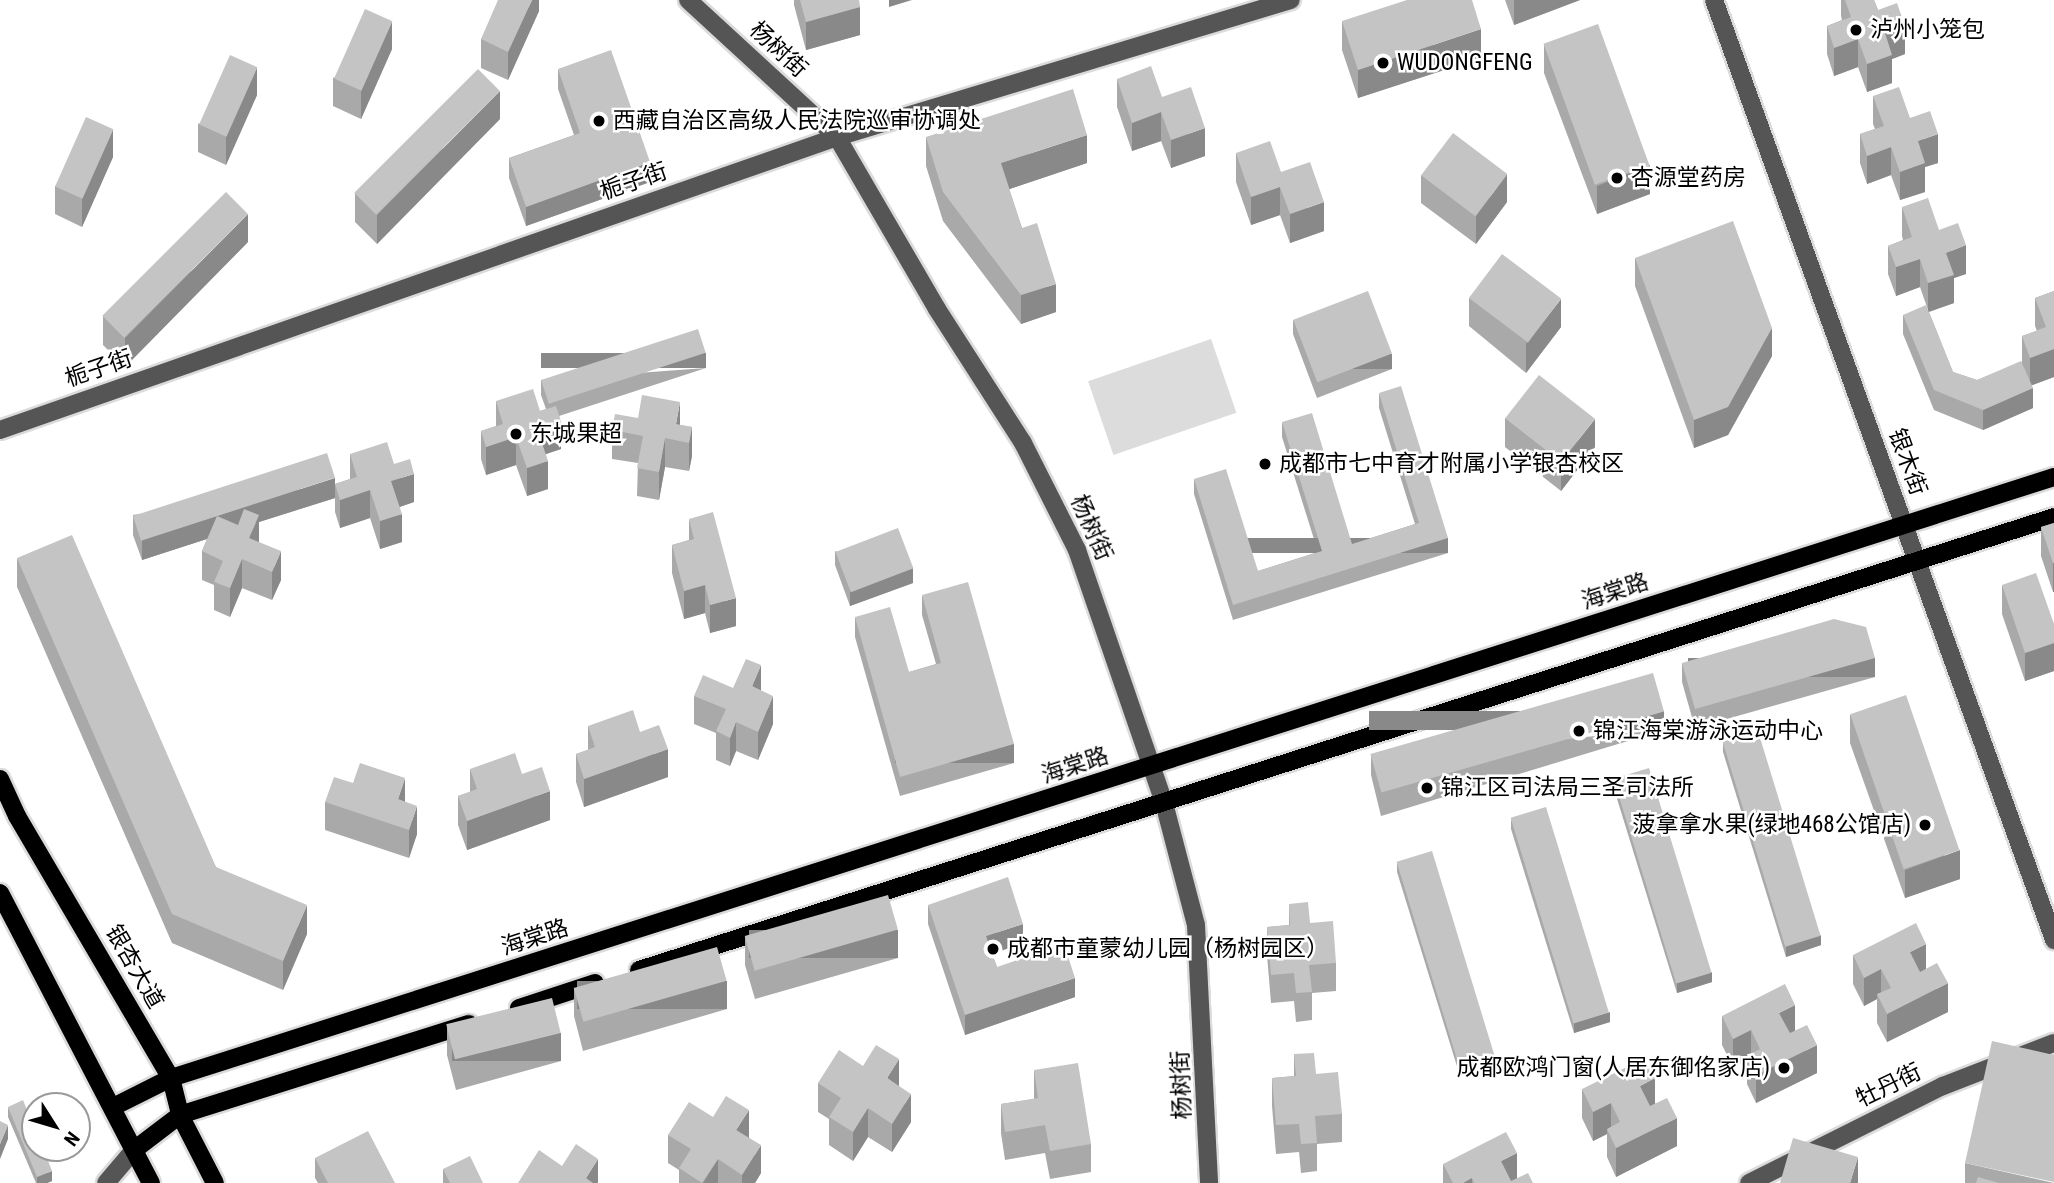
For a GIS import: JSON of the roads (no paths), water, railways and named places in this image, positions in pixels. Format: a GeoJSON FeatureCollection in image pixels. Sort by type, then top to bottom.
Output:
{"type":"FeatureCollection","features":[{"type":"Feature","properties":{"kind":"main road","name":"海棠路"},"geometry":{"type":"LineString","coordinates":[[113,1107],[171,1078],[1152,768],[2054,477]]}},
{"type":"Feature","properties":{"kind":"main road"},"geometry":{"type":"LineString","coordinates":[[134,1150],[180,1115],[1917,563],[2054,517]]}},
{"type":"Feature","properties":{"kind":"main road","name":"银杏大道"},"geometry":{"type":"LineString","coordinates":[[0,779],[17,817],[171,1078],[180,1115],[215,1183]]}},
{"type":"Feature","properties":{"kind":"main road"},"geometry":{"type":"LineString","coordinates":[[0,893],[151,1183]]}},
{"type":"Feature","properties":{"kind":"street","name":"杨树街"},"geometry":{"type":"LineString","coordinates":[[688,0],[837,137],[937,309],[1023,443],[1077,550],[1164,803],[1196,925],[1209,1183]]}},
{"type":"Feature","properties":{"kind":"street","name":"栀子街"},"geometry":{"type":"LineString","coordinates":[[0,430],[837,137],[1291,0]]}},
{"type":"Feature","properties":{"kind":"street","name":"银木街"},"geometry":{"type":"LineString","coordinates":[[1714,0],[2054,940]]}},
{"type":"Feature","properties":{"kind":"street","name":"牡丹街"},"geometry":{"type":"LineString","coordinates":[[1749,1183],[1943,1086],[2054,1043]]}},
{"type":"Feature","properties":{"kind":"street"},"geometry":{"type":"LineString","coordinates":[[106,1183],[134,1150]]}},
{"type":"Feature","properties":{"kind":"place","name":"泸州小笼包"},"geometry":{"type":"Point","coordinates":[1856,30]}},
{"type":"Feature","properties":{"kind":"place","name":"WUDONGFENG"},"geometry":{"type":"Point","coordinates":[1383,63]}},
{"type":"Feature","properties":{"kind":"place","name":"西藏自治区高级人民法院巡审协调处"},"geometry":{"type":"Point","coordinates":[599,121]}},
{"type":"Feature","properties":{"kind":"place","name":"杏源堂药房"},"geometry":{"type":"Point","coordinates":[1617,178]}},
{"type":"Feature","properties":{"kind":"place","name":"东城果超"},"geometry":{"type":"Point","coordinates":[516,434]}},
{"type":"Feature","properties":{"kind":"place","name":"成都市七中育才附属小学银杏校区"},"geometry":{"type":"Point","coordinates":[1265,464]}},
{"type":"Feature","properties":{"kind":"place","name":"锦江海棠游泳运动中心"},"geometry":{"type":"Point","coordinates":[1579,731]}},
{"type":"Feature","properties":{"kind":"place","name":"锦江区司法局三圣司法所"},"geometry":{"type":"Point","coordinates":[1427,788]}},
{"type":"Feature","properties":{"kind":"place","name":"菠拿拿水果(绿地468公馆店)"},"geometry":{"type":"Point","coordinates":[1925,825]}},
{"type":"Feature","properties":{"kind":"place","name":"成都市童蒙幼儿园（杨树园区）"},"geometry":{"type":"Point","coordinates":[993,949]}},
{"type":"Feature","properties":{"kind":"place","name":"成都欧鸿门窗(人居东御佲家店)"},"geometry":{"type":"Point","coordinates":[1784,1068]}}]}
